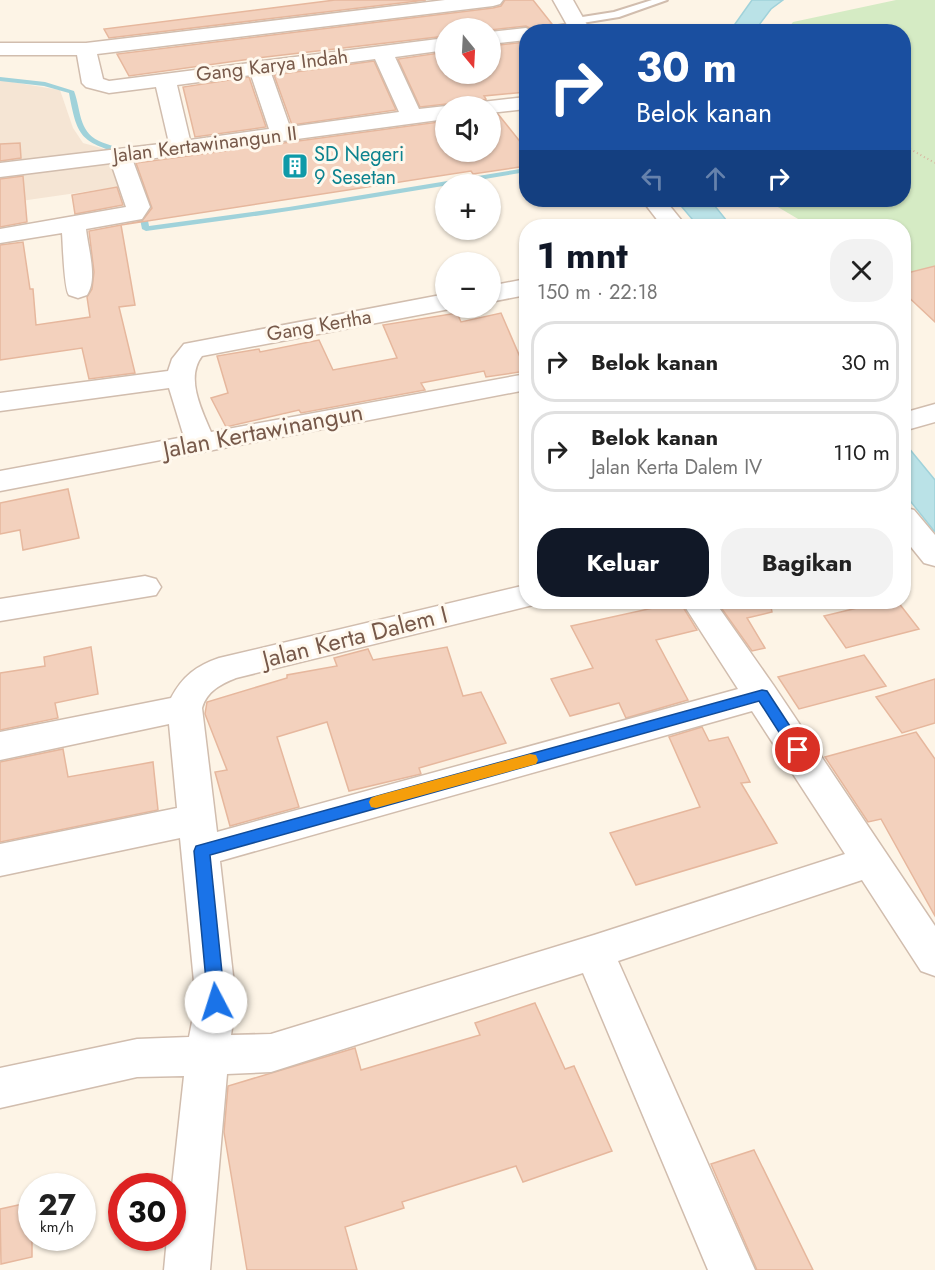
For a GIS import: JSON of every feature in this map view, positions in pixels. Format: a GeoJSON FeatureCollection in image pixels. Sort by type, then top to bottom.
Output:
{"type":"FeatureCollection","features":[{"type":"Feature","properties":{"kind":"street"},"geometry":{"type":"LineString","coordinates":[[0,49],[87,49],[493,0]]}},
{"type":"Feature","properties":{"kind":"street"},"geometry":{"type":"LineString","coordinates":[[563,0],[577,24]]}},
{"type":"Feature","properties":{"kind":"street"},"geometry":{"type":"LineString","coordinates":[[501,37],[519,35]]}},
{"type":"Feature","properties":{"kind":"street","name":"Gang Karya Indah"},"geometry":{"type":"LineString","coordinates":[[87,49],[91,77],[95,85],[109,87],[258,66],[435,45]]}},
{"type":"Feature","properties":{"kind":"street"},"geometry":{"type":"LineString","coordinates":[[382,51],[412,117]]}},
{"type":"Feature","properties":{"kind":"street"},"geometry":{"type":"LineString","coordinates":[[258,66],[282,135]]}},
{"type":"Feature","properties":{"kind":"street"},"geometry":{"type":"LineString","coordinates":[[165,79],[181,148]]}},
{"type":"Feature","properties":{"kind":"street"},"geometry":{"type":"LineString","coordinates":[[501,106],[519,104]]}},
{"type":"Feature","properties":{"kind":"street","name":"Jalan Kertawinangun II"},"geometry":{"type":"LineString","coordinates":[[0,170],[435,114]]}},
{"type":"Feature","properties":{"kind":"street"},"geometry":{"type":"LineString","coordinates":[[0,236],[131,215],[137,211],[120,156]]}},
{"type":"Feature","properties":{"kind":"street"},"geometry":{"type":"LineString","coordinates":[[659,207],[668,219]]}},
{"type":"Feature","properties":{"kind":"street"},"geometry":{"type":"LineString","coordinates":[[73,225],[78,290]]}},
{"type":"Feature","properties":{"kind":"street"},"geometry":{"type":"LineString","coordinates":[[501,292],[519,288]]}},
{"type":"Feature","properties":{"kind":"street","name":"Gang Kertha"},"geometry":{"type":"LineString","coordinates":[[180,378],[185,360],[193,350],[435,304]]}},
{"type":"Feature","properties":{"kind":"street"},"geometry":{"type":"LineString","coordinates":[[0,402],[180,378],[201,443]]}},
{"type":"Feature","properties":{"kind":"street","name":"Jalan Kertawinangun"},"geometry":{"type":"LineString","coordinates":[[0,481],[519,383]]}},
{"type":"Feature","properties":{"kind":"street"},"geometry":{"type":"LineString","coordinates":[[911,420],[935,413]]}},
{"type":"Feature","properties":{"kind":"street"},"geometry":{"type":"LineString","coordinates":[[911,526],[935,555]]}},
{"type":"Feature","properties":{"kind":"street"},"geometry":{"type":"LineString","coordinates":[[0,610],[145,587]]}},
{"type":"Feature","properties":{"kind":"street","name":"Jalan Kerta Dalem I"},"geometry":{"type":"LineString","coordinates":[[188,700],[209,676],[231,667],[519,598]]}},
{"type":"Feature","properties":{"kind":"street"},"geometry":{"type":"LineString","coordinates":[[703,609],[935,959]]}},
{"type":"Feature","properties":{"kind":"street"},"geometry":{"type":"LineString","coordinates":[[0,860],[200,835],[762,695]]}},
{"type":"Feature","properties":{"kind":"street"},"geometry":{"type":"LineString","coordinates":[[0,746],[188,700],[216,1002],[207,1057],[187,1270]]}},
{"type":"Feature","properties":{"kind":"street"},"geometry":{"type":"LineString","coordinates":[[0,1088],[137,1058],[271,1053],[594,952],[870,862]]}},
{"type":"Feature","properties":{"kind":"street"},"geometry":{"type":"LineString","coordinates":[[594,952],[732,1270]]}},
{"type":"Feature","properties":{"kind":"lane"},"geometry":{"type":"LineString","coordinates":[[588,24],[662,0]]}},
{"type":"Feature","properties":{"kind":"path"},"geometry":{"type":"LineString","coordinates":[[911,150],[935,163]]}},
{"type":"Feature","properties":{"kind":"shaded area"},"geometry":{"type":"Polygon","coordinates":[[[0,80],[60,90],[73,128],[83,143],[112,151],[125,186],[0,204],[0,80]]]}},
{"type":"Feature","properties":{"kind":"green space"},"geometry":{"type":"Polygon","coordinates":[[[896,0],[935,0],[935,268],[911,275],[911,219],[798,219],[778,207],[911,207],[911,24],[792,24],[896,0]]]}},
{"type":"Feature","properties":{"kind":"water"},"geometry":{"type":"Polygon","coordinates":[[[752,0],[783,0],[771,9],[760,24],[735,24],[752,0]]]}},
{"type":"Feature","properties":{"kind":"water"},"geometry":{"type":"Polygon","coordinates":[[[682,207],[716,207],[725,219],[692,219],[682,207]]]}},
{"type":"Feature","properties":{"kind":"water"},"geometry":{"type":"Polygon","coordinates":[[[911,451],[935,480],[935,532],[911,502],[911,451]]]}},
{"type":"Feature","properties":{"kind":"building"},"geometry":{"type":"Polygon","coordinates":[[[335,0],[426,0],[109,38],[104,29],[335,0]]]}},
{"type":"Feature","properties":{"kind":"building"},"geometry":{"type":"Polygon","coordinates":[[[505,0],[533,0],[552,24],[519,24],[519,27],[501,29],[501,18],[435,18],[435,37],[129,76],[117,54],[501,6],[505,0]]]}},
{"type":"Feature","properties":{"kind":"building"},"geometry":{"type":"Polygon","coordinates":[[[519,43],[519,93],[484,96],[435,96],[435,105],[420,107],[398,59],[435,54],[435,84],[501,84],[501,45],[519,43]]]}},
{"type":"Feature","properties":{"kind":"building"},"geometry":{"type":"Polygon","coordinates":[[[374,61],[396,110],[292,125],[274,75],[374,61]]]}},
{"type":"Feature","properties":{"kind":"building"},"geometry":{"type":"Polygon","coordinates":[[[249,77],[266,127],[195,137],[183,87],[249,77]]]}},
{"type":"Feature","properties":{"kind":"building"},"geometry":{"type":"Polygon","coordinates":[[[501,118],[519,140],[519,167],[473,174],[471,171],[435,174],[435,177],[121,225],[135,305],[119,307],[135,373],[89,379],[82,348],[0,360],[0,245],[23,242],[30,289],[33,289],[36,325],[90,317],[87,297],[92,289],[94,272],[89,231],[142,221],[152,208],[136,163],[435,122],[435,162],[501,162],[501,118]]]}},
{"type":"Feature","properties":{"kind":"building"},"geometry":{"type":"Polygon","coordinates":[[[20,143],[21,158],[0,161],[0,144],[20,143]]]}},
{"type":"Feature","properties":{"kind":"building"},"geometry":{"type":"Polygon","coordinates":[[[23,176],[27,222],[0,227],[0,179],[23,176]]]}},
{"type":"Feature","properties":{"kind":"building"},"geometry":{"type":"Polygon","coordinates":[[[117,187],[123,205],[75,214],[72,195],[117,187]]]}},
{"type":"Feature","properties":{"kind":"building"},"geometry":{"type":"Polygon","coordinates":[[[935,266],[935,322],[911,300],[911,272],[935,266]]]}},
{"type":"Feature","properties":{"kind":"building"},"geometry":{"type":"Polygon","coordinates":[[[501,313],[519,355],[519,372],[486,377],[484,371],[421,383],[425,390],[301,413],[299,410],[226,427],[211,398],[228,393],[217,356],[259,349],[260,352],[319,340],[333,370],[397,358],[383,325],[435,317],[459,318],[461,322],[479,318],[501,318],[501,313]]]}},
{"type":"Feature","properties":{"kind":"building"},"geometry":{"type":"Polygon","coordinates":[[[68,489],[79,538],[23,550],[20,530],[0,534],[0,503],[68,489]]]}},
{"type":"Feature","properties":{"kind":"building"},"geometry":{"type":"Polygon","coordinates":[[[648,609],[684,609],[697,630],[656,640],[688,700],[626,718],[619,703],[570,716],[551,679],[593,668],[571,626],[648,609]]]}},
{"type":"Feature","properties":{"kind":"building"},"geometry":{"type":"Polygon","coordinates":[[[722,609],[771,609],[772,612],[747,618],[765,648],[752,651],[722,609]]]}},
{"type":"Feature","properties":{"kind":"building"},"geometry":{"type":"Polygon","coordinates":[[[853,609],[903,609],[919,629],[846,648],[824,616],[853,609]]]}},
{"type":"Feature","properties":{"kind":"building"},"geometry":{"type":"Polygon","coordinates":[[[91,647],[98,694],[55,703],[58,718],[0,730],[0,673],[45,666],[44,657],[91,647]]]}},
{"type":"Feature","properties":{"kind":"building"},"geometry":{"type":"Polygon","coordinates":[[[447,647],[463,696],[481,692],[506,743],[419,768],[421,774],[349,791],[327,722],[277,737],[299,807],[230,826],[215,772],[227,770],[205,714],[207,702],[287,678],[287,675],[337,666],[334,658],[368,649],[373,660],[447,647]]]}},
{"type":"Feature","properties":{"kind":"building"},"geometry":{"type":"Polygon","coordinates":[[[864,655],[886,686],[799,709],[778,677],[864,655]]]}},
{"type":"Feature","properties":{"kind":"building"},"geometry":{"type":"Polygon","coordinates":[[[935,679],[935,723],[902,733],[876,697],[935,679]]]}},
{"type":"Feature","properties":{"kind":"building"},"geometry":{"type":"Polygon","coordinates":[[[702,727],[709,741],[728,737],[750,782],[741,783],[777,843],[636,885],[610,833],[700,807],[669,737],[702,727]]]}},
{"type":"Feature","properties":{"kind":"building"},"geometry":{"type":"Polygon","coordinates":[[[916,732],[935,759],[935,916],[881,819],[868,822],[825,757],[916,732]]]}},
{"type":"Feature","properties":{"kind":"building"},"geometry":{"type":"Polygon","coordinates":[[[63,749],[68,777],[153,762],[158,810],[0,842],[0,762],[63,749]]]}},
{"type":"Feature","properties":{"kind":"building"},"geometry":{"type":"Polygon","coordinates":[[[535,1003],[565,1069],[574,1066],[612,1151],[523,1182],[516,1166],[402,1202],[404,1208],[345,1227],[357,1270],[247,1270],[224,1132],[228,1086],[355,1048],[361,1070],[480,1035],[475,1023],[535,1003]]]}},
{"type":"Feature","properties":{"kind":"building"},"geometry":{"type":"Polygon","coordinates":[[[754,1150],[813,1270],[757,1270],[711,1164],[754,1150]]]}},
{"type":"Feature","properties":{"kind":"building"},"geometry":{"type":"Polygon","coordinates":[[[18,1205],[18,1251],[32,1251],[32,1257],[1,1264],[0,1209],[18,1205]]]}},
{"type":"Feature","properties":{"kind":"waterway"},"geometry":{"type":"LineString","coordinates":[[0,79],[45,84],[72,92],[80,127],[84,134],[97,142],[123,152]]}},
{"type":"Feature","properties":{"kind":"waterway"},"geometry":{"type":"LineString","coordinates":[[141,204],[146,229],[289,209],[519,171]]}},
{"type":"Feature","properties":{"kind":"slow traffic"},"geometry":{"type":"LineString","coordinates":[[376,802],[530,760]]}},
{"type":"Feature","properties":{"kind":"place","name":"SD Negeri 9 Sesetan"},"geometry":{"type":"Point","coordinates":[295,166]}},
{"type":"Feature","properties":{"kind":"route"},"geometry":{"type":"LineString","coordinates":[[216,1002],[202,851],[762,695],[798,750]]}}]}
